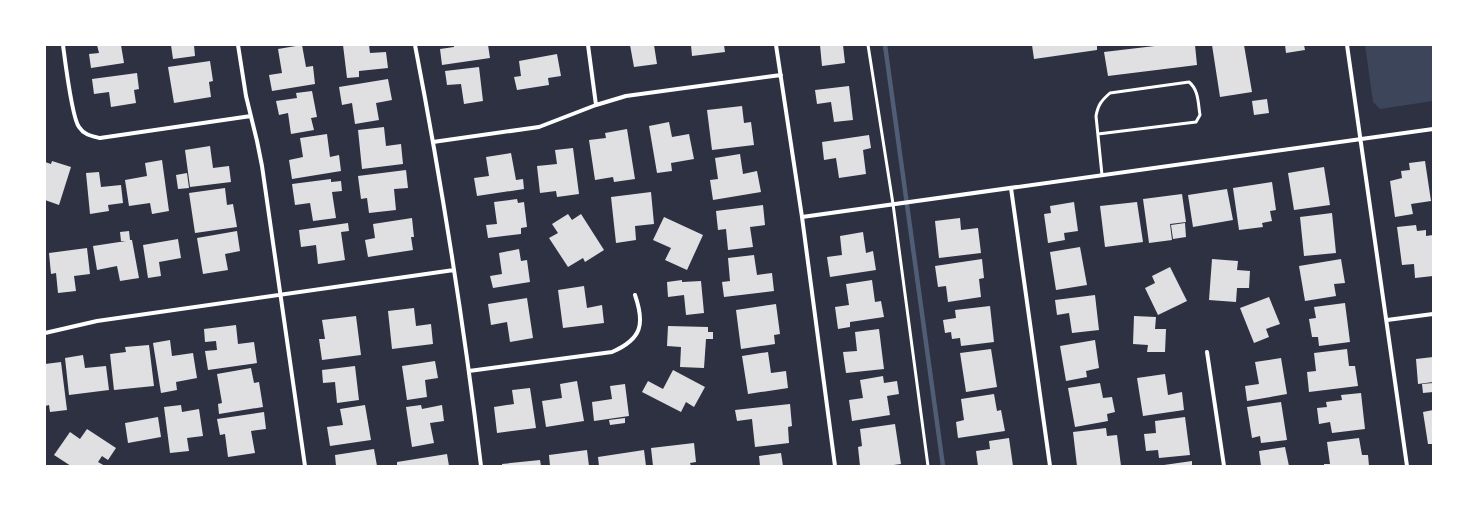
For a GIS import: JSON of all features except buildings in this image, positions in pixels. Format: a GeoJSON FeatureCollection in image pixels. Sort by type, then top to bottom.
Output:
{"type":"FeatureCollection","features":[{"type":"Feature","properties":{"kind":"street"},"geometry":{"type":"LineString","coordinates":[[63,45],[74,115],[78,127],[88,135],[100,138],[251,116]]}},
{"type":"Feature","properties":{"kind":"street"},"geometry":{"type":"LineString","coordinates":[[238,45],[246,96],[262,166],[305,466]]}},
{"type":"Feature","properties":{"kind":"street"},"geometry":{"type":"LineString","coordinates":[[415,45],[434,142],[469,372],[481,466]]}},
{"type":"Feature","properties":{"kind":"street"},"geometry":{"type":"LineString","coordinates":[[588,45],[596,105]]}},
{"type":"Feature","properties":{"kind":"street"},"geometry":{"type":"LineString","coordinates":[[776,45],[802,217],[835,466]]}},
{"type":"Feature","properties":{"kind":"street"},"geometry":{"type":"LineString","coordinates":[[1347,45],[1407,466]]}},
{"type":"Feature","properties":{"kind":"street"},"geometry":{"type":"LineString","coordinates":[[434,142],[539,127],[596,105],[626,96],[781,75]]}},
{"type":"Feature","properties":{"kind":"street"},"geometry":{"type":"LineString","coordinates":[[802,217],[1433,129]]}},
{"type":"Feature","properties":{"kind":"street"},"geometry":{"type":"LineString","coordinates":[[1011,188],[1050,466]]}},
{"type":"Feature","properties":{"kind":"street"},"geometry":{"type":"LineString","coordinates":[[45,333],[98,321],[454,270]]}},
{"type":"Feature","properties":{"kind":"street"},"geometry":{"type":"LineString","coordinates":[[469,372],[612,352],[626,346],[637,335],[641,320],[635,295]]}},
{"type":"Feature","properties":{"kind":"street"},"geometry":{"type":"LineString","coordinates":[[1386,320],[1433,314]]}},
{"type":"Feature","properties":{"kind":"street"},"geometry":{"type":"LineString","coordinates":[[1207,352],[1224,466]]}},
{"type":"Feature","properties":{"kind":"lane"},"geometry":{"type":"LineString","coordinates":[[868,45],[894,204],[928,466]]}},
{"type":"Feature","properties":{"kind":"lane"},"geometry":{"type":"LineString","coordinates":[[1098,134],[1196,122],[1200,115],[1196,91],[1193,85],[1189,82],[1110,93],[1101,101],[1097,106],[1096,116],[1102,175]]}},
{"type":"Feature","properties":{"kind":"shaded area"},"geometry":{"type":"Polygon","coordinates":[[[1365,45],[1433,45],[1433,101],[1380,109],[1373,102],[1365,45]]]}},
{"type":"Feature","properties":{"kind":"waterway"},"geometry":{"type":"LineString","coordinates":[[885,45],[943,466]]}}]}
